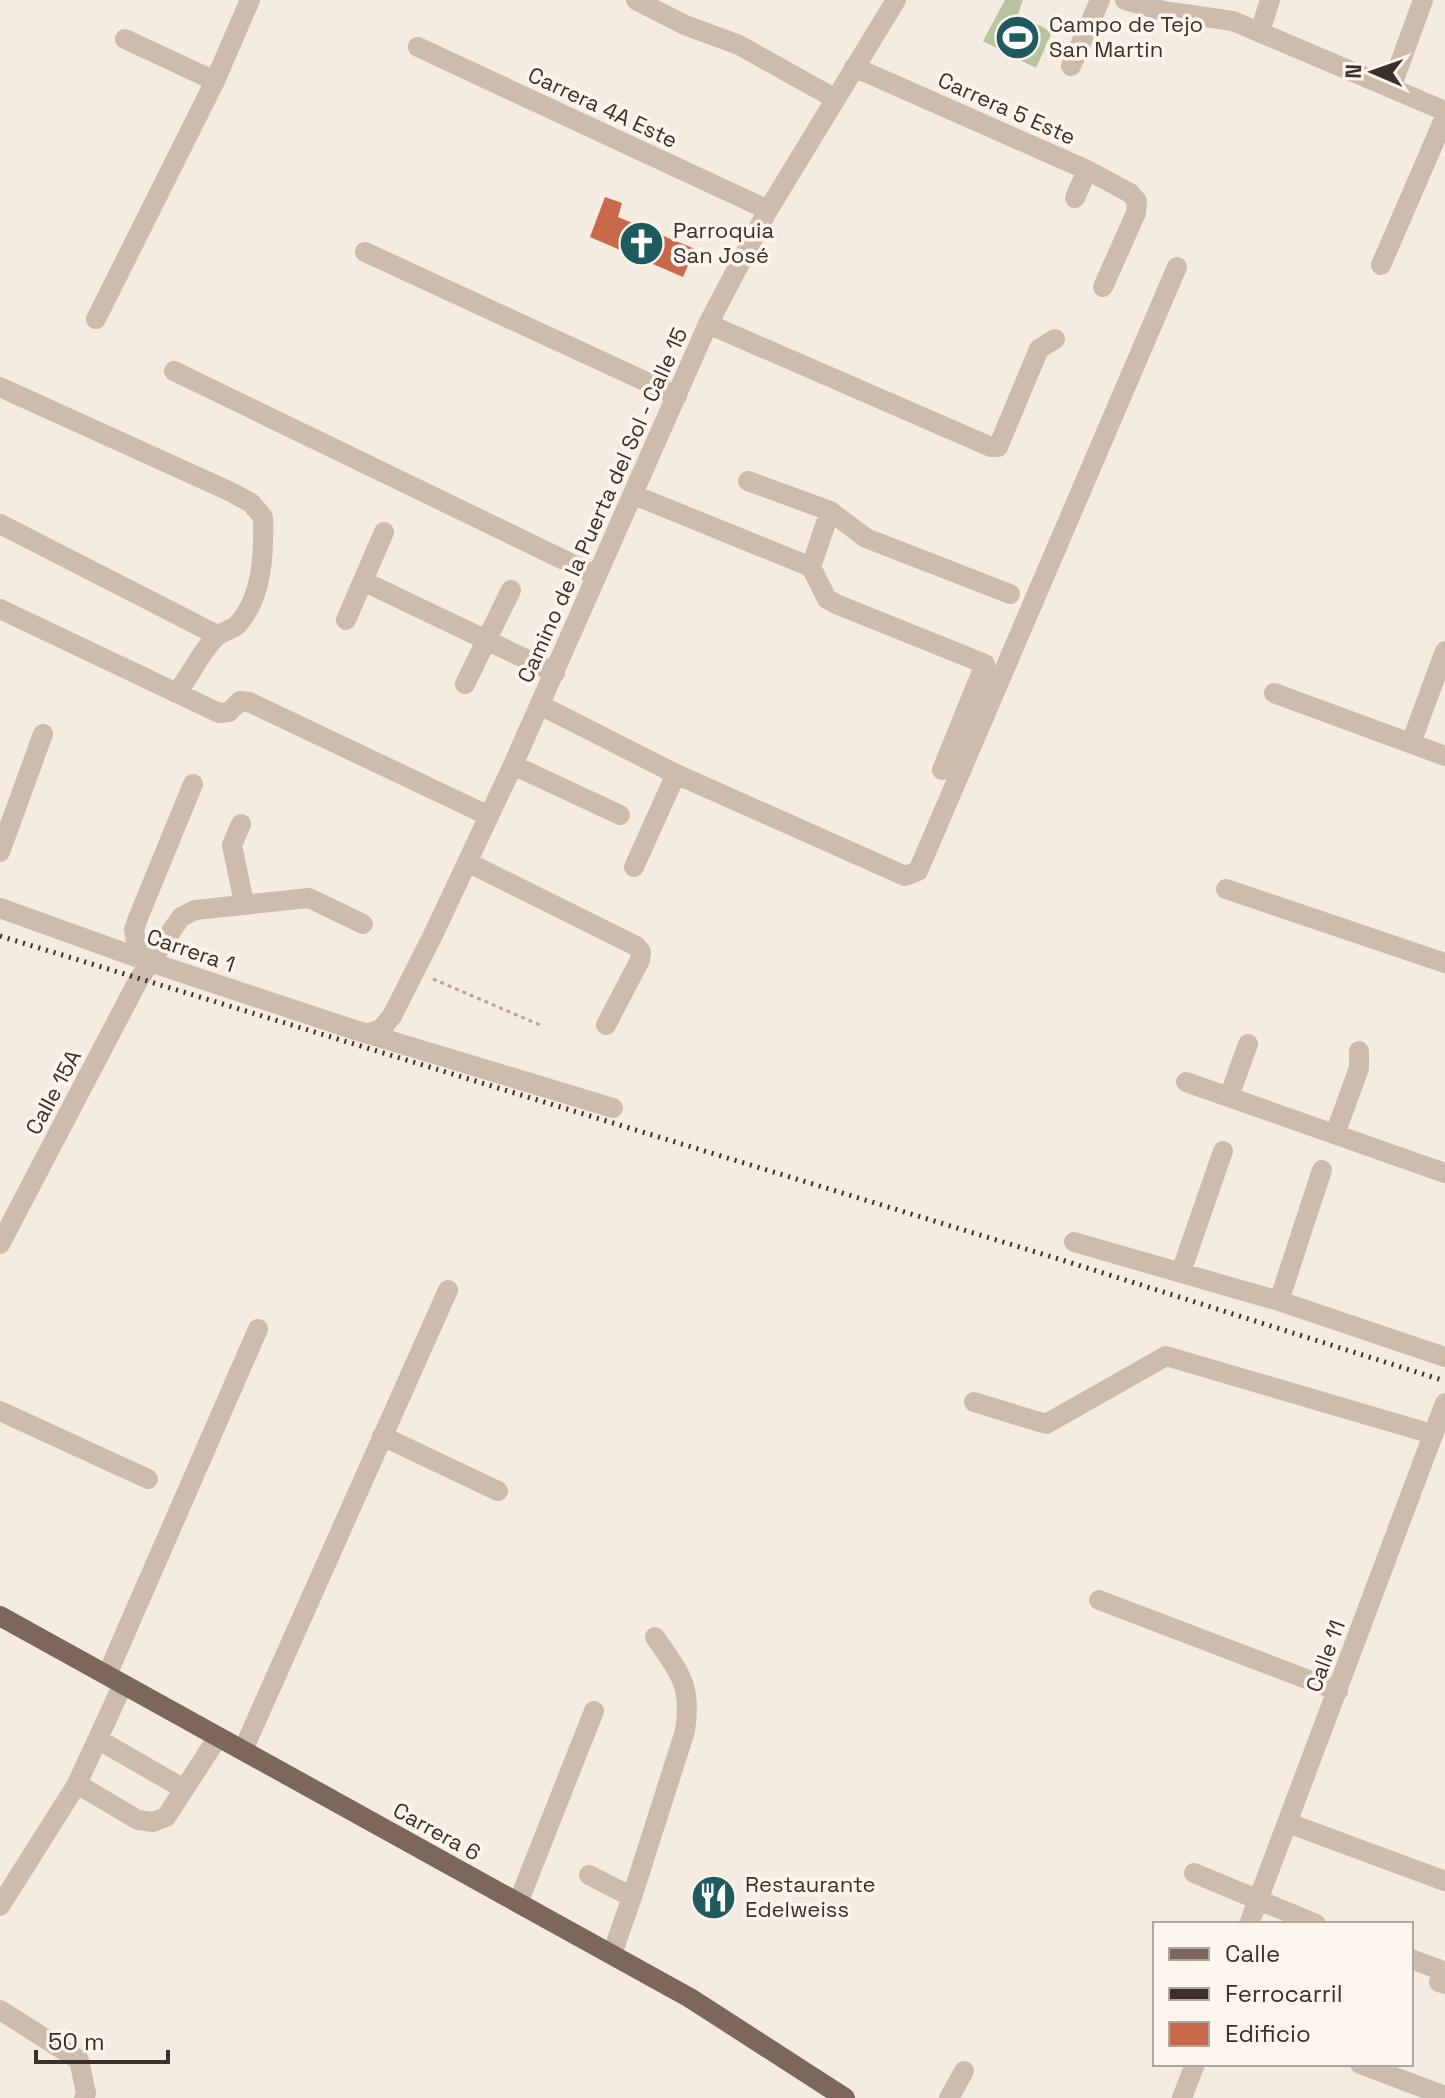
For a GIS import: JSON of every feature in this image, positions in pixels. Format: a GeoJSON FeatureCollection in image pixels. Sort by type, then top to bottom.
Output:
{"type":"FeatureCollection","features":[{"type":"Feature","properties":{"kind":"main road","name":"Carrera 6"},"geometry":{"type":"LineString","coordinates":[[0,1616],[690,1998],[845,2098]]}},
{"type":"Feature","properties":{"kind":"street"},"geometry":{"type":"LineString","coordinates":[[96,319],[215,81],[250,0]]}},
{"type":"Feature","properties":{"kind":"street"},"geometry":{"type":"LineString","coordinates":[[636,0],[685,25],[739,45],[834,98]]}},
{"type":"Feature","properties":{"kind":"street","name":"Camino de la Puerta del Sol - Calle 15"},"geometry":{"type":"LineString","coordinates":[[369,1033],[381,1029],[392,1016],[415,971],[513,765],[597,576],[640,498],[677,396],[715,327],[768,210],[896,0]]}},
{"type":"Feature","properties":{"kind":"street"},"geometry":{"type":"LineString","coordinates":[[1071,66],[1100,0]]}},
{"type":"Feature","properties":{"kind":"street"},"geometry":{"type":"LineString","coordinates":[[1125,0],[1163,11],[1233,21],[1445,114],[1381,265]]}},
{"type":"Feature","properties":{"kind":"street"},"geometry":{"type":"LineString","coordinates":[[1254,30],[1257,0]]}},
{"type":"Feature","properties":{"kind":"street"},"geometry":{"type":"LineString","coordinates":[[1254,30],[1270,0]]}},
{"type":"Feature","properties":{"kind":"street"},"geometry":{"type":"LineString","coordinates":[[1391,88],[1423,0]]}},
{"type":"Feature","properties":{"kind":"street"},"geometry":{"type":"LineString","coordinates":[[125,39],[215,81]]}},
{"type":"Feature","properties":{"kind":"street","name":"Carrera 4A Este"},"geometry":{"type":"LineString","coordinates":[[418,47],[768,210]]}},
{"type":"Feature","properties":{"kind":"street","name":"Carrera 5 Este"},"geometry":{"type":"LineString","coordinates":[[854,67],[1087,170],[1130,193],[1137,201],[1136,213],[1103,287]]}},
{"type":"Feature","properties":{"kind":"street"},"geometry":{"type":"LineString","coordinates":[[1075,198],[1087,170]]}},
{"type":"Feature","properties":{"kind":"street"},"geometry":{"type":"LineString","coordinates":[[365,252],[677,396]]}},
{"type":"Feature","properties":{"kind":"street"},"geometry":{"type":"LineString","coordinates":[[540,705],[676,774],[905,876],[918,871],[1177,267]]}},
{"type":"Feature","properties":{"kind":"street"},"geometry":{"type":"LineString","coordinates":[[715,327],[991,447],[998,447],[1039,349],[1055,339]]}},
{"type":"Feature","properties":{"kind":"street"},"geometry":{"type":"LineString","coordinates":[[174,371],[597,576]]}},
{"type":"Feature","properties":{"kind":"street"},"geometry":{"type":"LineString","coordinates":[[0,387],[251,503],[263,517],[264,548],[250,607],[236,626],[217,635],[176,693]]}},
{"type":"Feature","properties":{"kind":"street"},"geometry":{"type":"LineString","coordinates":[[748,481],[830,511],[866,538],[1010,594]]}},
{"type":"Feature","properties":{"kind":"street"},"geometry":{"type":"LineString","coordinates":[[640,498],[811,567],[827,599],[985,664],[942,770]]}},
{"type":"Feature","properties":{"kind":"street"},"geometry":{"type":"LineString","coordinates":[[811,567],[830,511]]}},
{"type":"Feature","properties":{"kind":"street"},"geometry":{"type":"LineString","coordinates":[[0,524],[217,635]]}},
{"type":"Feature","properties":{"kind":"street"},"geometry":{"type":"LineString","coordinates":[[346,620],[384,532]]}},
{"type":"Feature","properties":{"kind":"street"},"geometry":{"type":"LineString","coordinates":[[363,581],[555,673]]}},
{"type":"Feature","properties":{"kind":"street"},"geometry":{"type":"LineString","coordinates":[[465,684],[511,590]]}},
{"type":"Feature","properties":{"kind":"street"},"geometry":{"type":"LineString","coordinates":[[0,609],[225,714],[240,701],[249,702],[489,816]]}},
{"type":"Feature","properties":{"kind":"street"},"geometry":{"type":"LineString","coordinates":[[1411,743],[1445,651]]}},
{"type":"Feature","properties":{"kind":"street"},"geometry":{"type":"LineString","coordinates":[[1274,693],[1445,756]]}},
{"type":"Feature","properties":{"kind":"street"},"geometry":{"type":"LineString","coordinates":[[0,852],[43,734]]}},
{"type":"Feature","properties":{"kind":"street"},"geometry":{"type":"LineString","coordinates":[[513,765],[620,815]]}},
{"type":"Feature","properties":{"kind":"street"},"geometry":{"type":"LineString","coordinates":[[634,867],[676,774]]}},
{"type":"Feature","properties":{"kind":"street"},"geometry":{"type":"LineString","coordinates":[[144,960],[134,930],[193,784]]}},
{"type":"Feature","properties":{"kind":"street"},"geometry":{"type":"LineString","coordinates":[[241,824],[232,845],[244,903]]}},
{"type":"Feature","properties":{"kind":"street"},"geometry":{"type":"LineString","coordinates":[[467,862],[636,946],[641,952],[640,960],[606,1025]]}},
{"type":"Feature","properties":{"kind":"street"},"geometry":{"type":"LineString","coordinates":[[1226,889],[1445,963]]}},
{"type":"Feature","properties":{"kind":"street","name":"Calle 15A"},"geometry":{"type":"LineString","coordinates":[[0,1244],[144,960],[181,917],[195,910],[309,898],[363,924]]}},
{"type":"Feature","properties":{"kind":"street","name":"Carrera 1"},"geometry":{"type":"LineString","coordinates":[[0,908],[144,960],[613,1108]]}},
{"type":"Feature","properties":{"kind":"street"},"geometry":{"type":"LineString","coordinates":[[1229,1097],[1248,1044]]}},
{"type":"Feature","properties":{"kind":"street"},"geometry":{"type":"LineString","coordinates":[[1335,1134],[1359,1068],[1359,1051]]}},
{"type":"Feature","properties":{"kind":"street"},"geometry":{"type":"LineString","coordinates":[[1186,1082],[1445,1173]]}},
{"type":"Feature","properties":{"kind":"street"},"geometry":{"type":"LineString","coordinates":[[1181,1272],[1223,1151]]}},
{"type":"Feature","properties":{"kind":"street"},"geometry":{"type":"LineString","coordinates":[[1279,1301],[1322,1170]]}},
{"type":"Feature","properties":{"kind":"street"},"geometry":{"type":"LineString","coordinates":[[1074,1242],[1279,1301],[1445,1357]]}},
{"type":"Feature","properties":{"kind":"street"},"geometry":{"type":"LineString","coordinates":[[243,1750],[448,1290]]}},
{"type":"Feature","properties":{"kind":"street"},"geometry":{"type":"LineString","coordinates":[[0,1906],[77,1784],[99,1740],[115,1679],[258,1329]]}},
{"type":"Feature","properties":{"kind":"street"},"geometry":{"type":"LineString","coordinates":[[974,1402],[1046,1424],[1166,1356],[1432,1434]]}},
{"type":"Feature","properties":{"kind":"street","name":"Calle 11"},"geometry":{"type":"LineString","coordinates":[[1250,1922],[1445,1403]]}},
{"type":"Feature","properties":{"kind":"street"},"geometry":{"type":"LineString","coordinates":[[0,1411],[148,1479]]}},
{"type":"Feature","properties":{"kind":"street"},"geometry":{"type":"LineString","coordinates":[[382,1436],[498,1491]]}},
{"type":"Feature","properties":{"kind":"street"},"geometry":{"type":"LineString","coordinates":[[1099,1600],[1338,1691]]}},
{"type":"Feature","properties":{"kind":"street"},"geometry":{"type":"LineString","coordinates":[[612,1954],[685,1731],[689,1706],[683,1679],[655,1637]]}},
{"type":"Feature","properties":{"kind":"street"},"geometry":{"type":"LineString","coordinates":[[518,1903],[594,1711]]}},
{"type":"Feature","properties":{"kind":"street"},"geometry":{"type":"LineString","coordinates":[[77,1784],[138,1820],[153,1822],[166,1817],[218,1737]]}},
{"type":"Feature","properties":{"kind":"street"},"geometry":{"type":"LineString","coordinates":[[99,1740],[184,1789]]}},
{"type":"Feature","properties":{"kind":"street"},"geometry":{"type":"LineString","coordinates":[[1290,1818],[1445,1867]]}},
{"type":"Feature","properties":{"kind":"street"},"geometry":{"type":"LineString","coordinates":[[1290,1818],[1445,1881]]}},
{"type":"Feature","properties":{"kind":"street"},"geometry":{"type":"LineString","coordinates":[[1194,1873],[1311,1922]]}},
{"type":"Feature","properties":{"kind":"street"},"geometry":{"type":"LineString","coordinates":[[589,1875],[632,1897]]}},
{"type":"Feature","properties":{"kind":"street"},"geometry":{"type":"LineString","coordinates":[[1413,1960],[1443,1971],[1439,1982],[1445,1984]]}},
{"type":"Feature","properties":{"kind":"street"},"geometry":{"type":"LineString","coordinates":[[0,2010],[79,2060],[86,2093],[84,2098]]}},
{"type":"Feature","properties":{"kind":"street"},"geometry":{"type":"LineString","coordinates":[[1182,2098],[1194,2066]]}},
{"type":"Feature","properties":{"kind":"street"},"geometry":{"type":"LineString","coordinates":[[1365,2066],[1445,2096]]}},
{"type":"Feature","properties":{"kind":"street"},"geometry":{"type":"LineString","coordinates":[[949,2098],[964,2071]]}},
{"type":"Feature","properties":{"kind":"path"},"geometry":{"type":"LineString","coordinates":[[415,971],[540,1025]]}},
{"type":"Feature","properties":{"kind":"green space","name":"Campo de Tejo San Martin"},"geometry":{"type":"Polygon","coordinates":[[[1005,0],[1023,0],[1018,14],[1052,32],[1036,68],[983,41],[1005,0]]]}},
{"type":"Feature","properties":{"kind":"building","name":"Parroquia San José"},"geometry":{"type":"Polygon","coordinates":[[[605,197],[622,203],[618,217],[695,249],[683,277],[590,237],[605,197]]]}},
{"type":"Feature","properties":{"kind":"railway"},"geometry":{"type":"LineString","coordinates":[[0,936],[1062,1260],[1445,1381]]}},
{"type":"Feature","properties":{"kind":"place","name":"Campo de Tejo San Martin"},"geometry":{"type":"Point","coordinates":[1018,37]}},
{"type":"Feature","properties":{"kind":"place","name":"Parroquia San José"},"geometry":{"type":"Point","coordinates":[642,243]}},
{"type":"Feature","properties":{"kind":"place","name":"Restaurante Edelweiss"},"geometry":{"type":"Point","coordinates":[714,1897]}}]}
